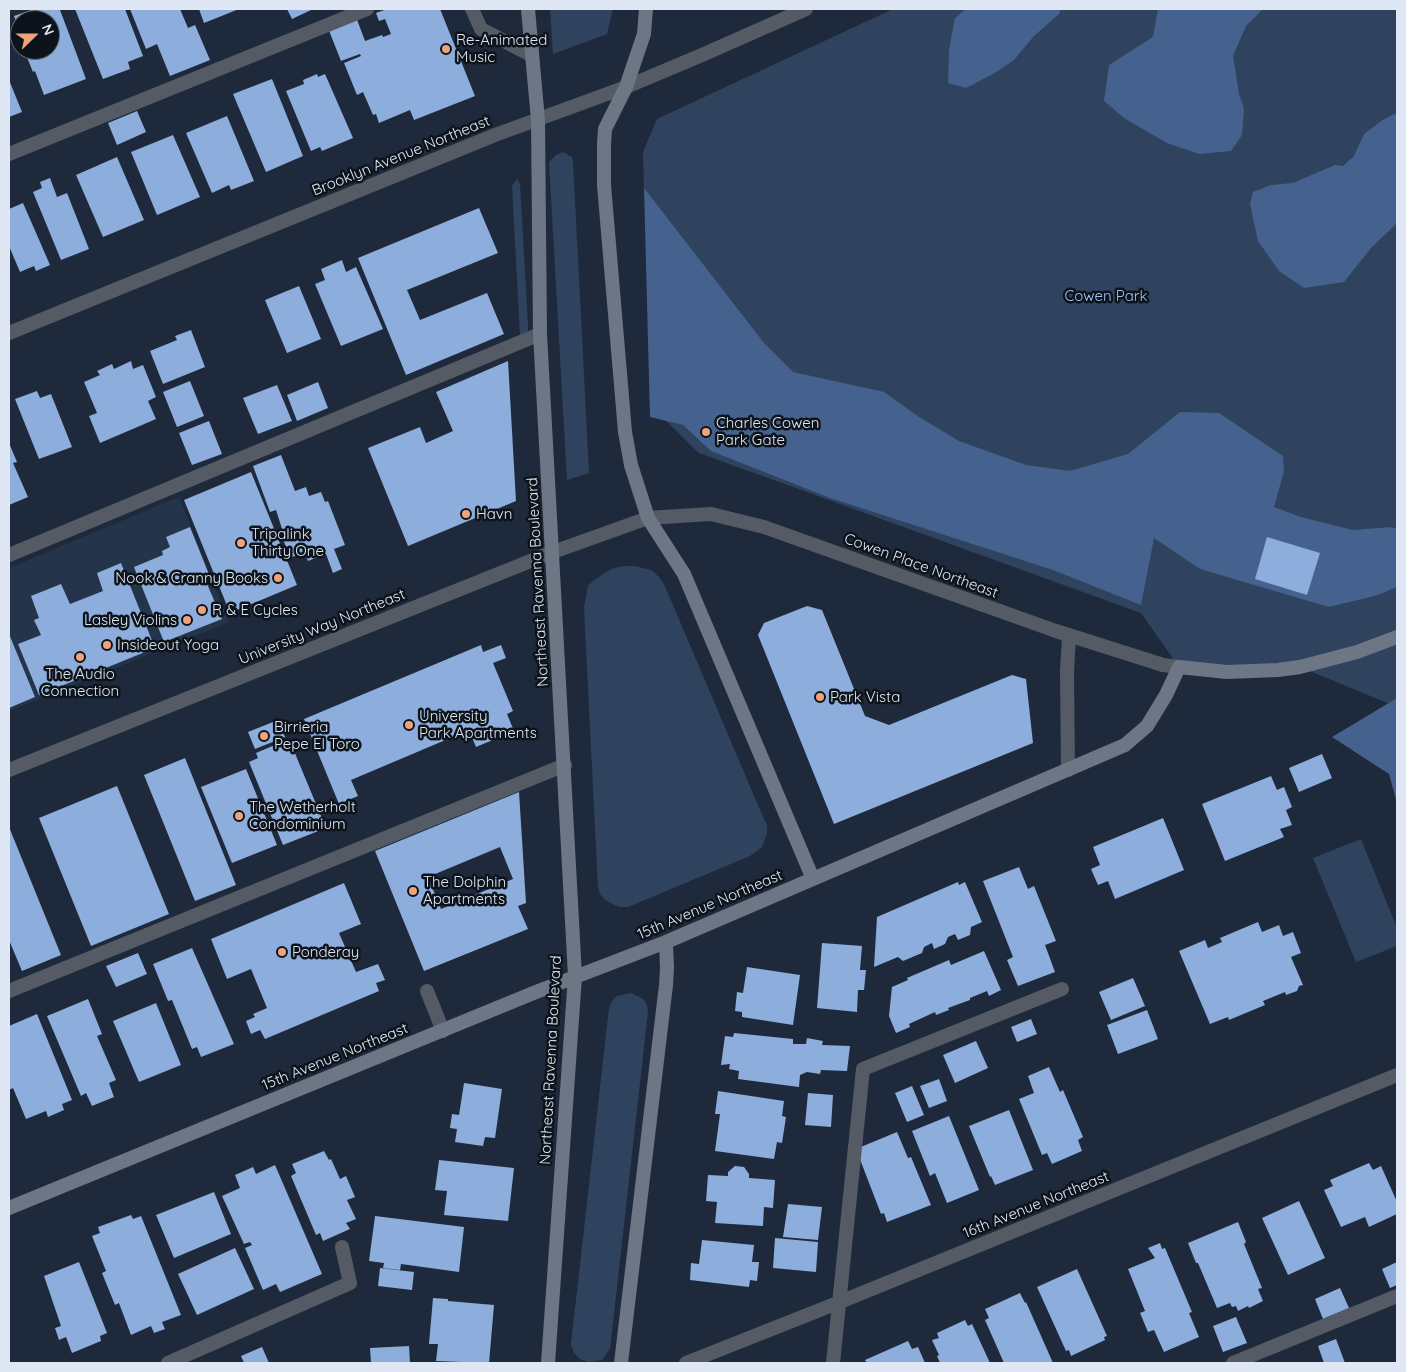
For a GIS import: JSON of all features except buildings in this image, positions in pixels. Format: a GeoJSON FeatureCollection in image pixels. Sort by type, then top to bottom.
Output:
{"type":"FeatureCollection","features":[{"type":"Feature","properties":{"kind":"main road","name":"Northeast Ravenna Boulevard"},"geometry":{"type":"LineString","coordinates":[[528,9],[538,120],[540,334],[565,764],[575,976],[548,1363]]}},
{"type":"Feature","properties":{"kind":"main road"},"geometry":{"type":"LineString","coordinates":[[646,9],[644,34],[626,86],[605,129],[604,185],[625,432],[631,465],[648,518],[684,574],[813,879]]}},
{"type":"Feature","properties":{"kind":"main road"},"geometry":{"type":"LineString","coordinates":[[1179,668],[1226,672],[1278,670],[1300,667],[1357,652],[1397,637]]}},
{"type":"Feature","properties":{"kind":"main road","name":"15th Avenue Northeast"},"geometry":{"type":"LineString","coordinates":[[9,1208],[575,976],[666,942],[1125,744],[1147,726],[1166,695],[1179,668]]}},
{"type":"Feature","properties":{"kind":"main road"},"geometry":{"type":"LineString","coordinates":[[621,1363],[666,985],[666,942]]}},
{"type":"Feature","properties":{"kind":"street"},"geometry":{"type":"LineString","coordinates":[[9,154],[367,9]]}},
{"type":"Feature","properties":{"kind":"street"},"geometry":{"type":"LineString","coordinates":[[472,9],[481,29],[531,56]]}},
{"type":"Feature","properties":{"kind":"street","name":"Brooklyn Avenue Northeast"},"geometry":{"type":"LineString","coordinates":[[9,333],[495,135],[626,86],[806,9]]}},
{"type":"Feature","properties":{"kind":"street"},"geometry":{"type":"LineString","coordinates":[[9,555],[540,334]]}},
{"type":"Feature","properties":{"kind":"street","name":"Cowen Place Northeast"},"geometry":{"type":"LineString","coordinates":[[648,518],[711,514],[764,527],[1069,636],[1163,665],[1179,668]]}},
{"type":"Feature","properties":{"kind":"street","name":"University Way Northeast"},"geometry":{"type":"LineString","coordinates":[[9,770],[553,552],[648,518]]}},
{"type":"Feature","properties":{"kind":"street"},"geometry":{"type":"LineString","coordinates":[[1068,770],[1067,672],[1069,636]]}},
{"type":"Feature","properties":{"kind":"street"},"geometry":{"type":"LineString","coordinates":[[9,991],[565,764]]}},
{"type":"Feature","properties":{"kind":"street"},"geometry":{"type":"LineString","coordinates":[[833,1363],[863,1069],[1062,989]]}},
{"type":"Feature","properties":{"kind":"street"},"geometry":{"type":"LineString","coordinates":[[427,992],[443,1031]]}},
{"type":"Feature","properties":{"kind":"street","name":"16th Avenue Northeast"},"geometry":{"type":"LineString","coordinates":[[686,1363],[1397,1075]]}},
{"type":"Feature","properties":{"kind":"street"},"geometry":{"type":"LineString","coordinates":[[168,1363],[350,1283],[342,1247]]}},
{"type":"Feature","properties":{"kind":"street"},"geometry":{"type":"LineString","coordinates":[[1233,1363],[1397,1296]]}},
{"type":"Feature","properties":{"kind":"shaded area"},"geometry":{"type":"Polygon","coordinates":[[[966,9],[1061,9],[1059,14],[1034,36],[1014,60],[993,74],[966,88],[948,83],[949,50],[955,18],[966,9]]]}},
{"type":"Feature","properties":{"kind":"shaded area"},"geometry":{"type":"Polygon","coordinates":[[[1158,9],[1263,9],[1246,26],[1233,56],[1239,94],[1244,109],[1242,135],[1231,151],[1199,154],[1167,143],[1124,118],[1104,101],[1109,65],[1153,37],[1158,9]]]}},
{"type":"Feature","properties":{"kind":"shaded area"},"geometry":{"type":"Polygon","coordinates":[[[1397,113],[1397,223],[1371,248],[1344,282],[1304,288],[1279,271],[1258,241],[1250,204],[1253,192],[1271,185],[1293,183],[1335,165],[1343,166],[1354,156],[1364,134],[1384,119],[1397,113]]]}},
{"type":"Feature","properties":{"kind":"shaded area"},"geometry":{"type":"Polygon","coordinates":[[[644,188],[764,343],[793,372],[884,392],[919,417],[959,441],[1026,465],[1070,471],[1128,454],[1180,412],[1219,413],[1283,456],[1284,471],[1274,507],[1301,517],[1353,530],[1391,527],[1397,529],[1397,587],[1378,595],[1329,607],[1200,569],[1154,538],[1141,605],[1053,570],[830,498],[711,451],[683,425],[650,417],[644,188]]]}},
{"type":"Feature","properties":{"kind":"shaded area"},"geometry":{"type":"Polygon","coordinates":[[[179,497],[229,622],[9,711],[9,568],[179,497]]]}},
{"type":"Feature","properties":{"kind":"shaded area"},"geometry":{"type":"Polygon","coordinates":[[[1397,698],[1397,803],[1389,774],[1332,737],[1397,698]]]}},
{"type":"Feature","properties":{"kind":"green space"},"geometry":{"type":"Polygon","coordinates":[[[550,9],[613,9],[607,34],[553,54],[550,9]]]}},
{"type":"Feature","properties":{"kind":"green space","name":"Cowen Park"},"geometry":{"type":"Polygon","coordinates":[[[893,9],[1397,9],[1397,707],[1300,667],[1179,667],[1141,613],[699,453],[663,418],[644,188],[643,152],[657,119],[893,9]]]}},
{"type":"Feature","properties":{"kind":"green space"},"geometry":{"type":"Polygon","coordinates":[[[563,152],[572,157],[573,162],[589,473],[567,480],[549,162],[556,155],[563,152]]]}},
{"type":"Feature","properties":{"kind":"green space"},"geometry":{"type":"Polygon","coordinates":[[[517,179],[520,184],[528,326],[528,331],[520,335],[512,186],[517,179]]]}},
{"type":"Feature","properties":{"kind":"green space"},"geometry":{"type":"Polygon","coordinates":[[[635,566],[651,570],[664,584],[767,825],[767,833],[762,847],[750,856],[628,907],[619,907],[605,900],[600,894],[598,887],[584,607],[588,586],[611,569],[635,566]]]}},
{"type":"Feature","properties":{"kind":"green space"},"geometry":{"type":"Polygon","coordinates":[[[1361,839],[1397,928],[1397,946],[1356,962],[1313,858],[1361,839]]]}},
{"type":"Feature","properties":{"kind":"green space"},"geometry":{"type":"Polygon","coordinates":[[[631,993],[643,999],[647,1005],[648,1012],[610,1349],[602,1360],[588,1362],[580,1359],[574,1353],[571,1344],[609,1008],[617,996],[631,993]]]}},
{"type":"Feature","properties":{"kind":"place","name":"Re-Animated Music"},"geometry":{"type":"Point","coordinates":[446,49]}},
{"type":"Feature","properties":{"kind":"place","name":"Charles Cowen Park Gate"},"geometry":{"type":"Point","coordinates":[706,432]}},
{"type":"Feature","properties":{"kind":"place","name":"Havn"},"geometry":{"type":"Point","coordinates":[466,514]}},
{"type":"Feature","properties":{"kind":"place","name":"Tripalink Thirty One"},"geometry":{"type":"Point","coordinates":[241,543]}},
{"type":"Feature","properties":{"kind":"place","name":"Nook & Cranny Books"},"geometry":{"type":"Point","coordinates":[278,578]}},
{"type":"Feature","properties":{"kind":"place","name":"R & E Cycles"},"geometry":{"type":"Point","coordinates":[202,610]}},
{"type":"Feature","properties":{"kind":"place","name":"Lasley Violins"},"geometry":{"type":"Point","coordinates":[187,620]}},
{"type":"Feature","properties":{"kind":"place","name":"Insideout Yoga"},"geometry":{"type":"Point","coordinates":[107,645]}},
{"type":"Feature","properties":{"kind":"place","name":"The Audio Connection"},"geometry":{"type":"Point","coordinates":[80,657]}},
{"type":"Feature","properties":{"kind":"place","name":"Park Vista"},"geometry":{"type":"Point","coordinates":[820,697]}},
{"type":"Feature","properties":{"kind":"place","name":"University Park Apartments"},"geometry":{"type":"Point","coordinates":[409,725]}},
{"type":"Feature","properties":{"kind":"place","name":"Birrieria Pepe El Toro"},"geometry":{"type":"Point","coordinates":[264,736]}},
{"type":"Feature","properties":{"kind":"place","name":"The Wetherholt Condominium"},"geometry":{"type":"Point","coordinates":[239,816]}},
{"type":"Feature","properties":{"kind":"place","name":"The Dolphin Apartments"},"geometry":{"type":"Point","coordinates":[413,891]}},
{"type":"Feature","properties":{"kind":"place","name":"Ponderay"},"geometry":{"type":"Point","coordinates":[282,952]}}]}
